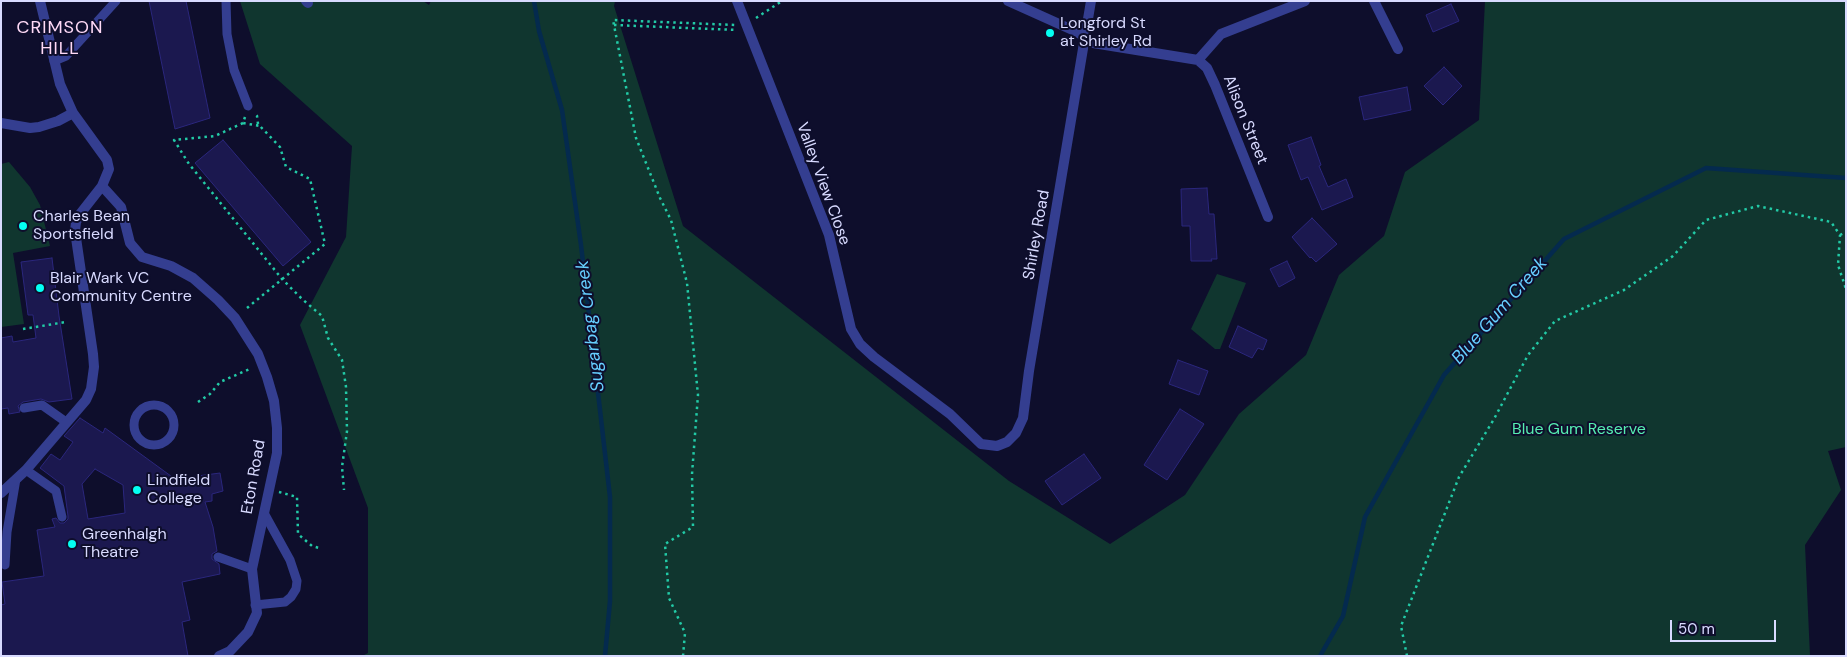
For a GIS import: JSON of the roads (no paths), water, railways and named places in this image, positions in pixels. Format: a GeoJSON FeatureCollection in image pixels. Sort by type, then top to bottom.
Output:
{"type":"FeatureCollection","features":[{"type":"Feature","properties":{"kind":"street"},"geometry":{"type":"LineString","coordinates":[[1,494],[26,470],[86,400],[91,389],[94,367],[75,240],[76,222],[85,206],[102,186],[109,169],[107,160],[73,113],[60,84],[40,1]]}},
{"type":"Feature","properties":{"kind":"street","name":"Valley View Close"},"geometry":{"type":"LineString","coordinates":[[737,1],[746,28],[829,235],[851,329],[860,344],[874,357],[950,414],[981,444]]}},
{"type":"Feature","properties":{"kind":"street"},"geometry":{"type":"LineString","coordinates":[[1008,1],[1077,32],[1093,43],[1198,60],[1221,34],[1305,1]]}},
{"type":"Feature","properties":{"kind":"street","name":"Shirley Road"},"geometry":{"type":"LineString","coordinates":[[981,444],[997,446],[1007,442],[1016,433],[1023,418],[1029,371],[1091,1]]}},
{"type":"Feature","properties":{"kind":"street"},"geometry":{"type":"LineString","coordinates":[[1374,1],[1398,48]]}},
{"type":"Feature","properties":{"kind":"street","name":"Alison Street"},"geometry":{"type":"LineString","coordinates":[[1198,60],[1207,68],[1215,85],[1268,217]]}},
{"type":"Feature","properties":{"kind":"street"},"geometry":{"type":"LineString","coordinates":[[1,123],[25,128],[39,127],[50,125],[73,113]]}},
{"type":"Feature","properties":{"kind":"street","name":"Eton Road"},"geometry":{"type":"LineString","coordinates":[[102,186],[121,207],[126,234],[135,251],[142,257],[172,266],[193,278],[235,318],[262,363],[274,401],[277,452],[252,569],[257,613],[248,632],[228,653],[220,656]]}},
{"type":"Feature","properties":{"kind":"lane"},"geometry":{"type":"LineString","coordinates":[[54,62],[66,56],[116,1]]}},
{"type":"Feature","properties":{"kind":"lane"},"geometry":{"type":"LineString","coordinates":[[226,1],[227,34],[234,70],[248,106]]}},
{"type":"Feature","properties":{"kind":"lane"},"geometry":{"type":"LineString","coordinates":[[152,404],[159,405],[170,411],[174,423],[172,435],[167,440],[156,445],[149,445],[138,438],[134,426],[136,414],[140,409],[152,404]]}},
{"type":"Feature","properties":{"kind":"lane"},"geometry":{"type":"LineString","coordinates":[[24,408],[42,405],[66,422]]}},
{"type":"Feature","properties":{"kind":"lane"},"geometry":{"type":"LineString","coordinates":[[26,470],[56,491],[62,517]]}},
{"type":"Feature","properties":{"kind":"lane"},"geometry":{"type":"LineString","coordinates":[[5,565],[7,532],[16,479]]}},
{"type":"Feature","properties":{"kind":"lane"},"geometry":{"type":"LineString","coordinates":[[255,605],[285,602],[296,589],[297,581],[290,560],[264,513]]}},
{"type":"Feature","properties":{"kind":"lane"},"geometry":{"type":"LineString","coordinates":[[218,557],[252,569]]}},
{"type":"Feature","properties":{"kind":"waterway","name":"Sugarbag Creek"},"geometry":{"type":"LineString","coordinates":[[534,1],[539,31],[562,110],[581,245],[610,497],[610,601],[605,656]]}},
{"type":"Feature","properties":{"kind":"waterway","name":"Blue Gum Creek"},"geometry":{"type":"LineString","coordinates":[[1320,656],[1343,616],[1365,517],[1444,375],[1564,239],[1706,168],[1846,178]]}},
{"type":"Feature","properties":{"kind":"place","name":"Longford St at Shirley Rd"},"geometry":{"type":"Point","coordinates":[1050,33]}},
{"type":"Feature","properties":{"kind":"place","name":"Charles Bean Sportsfield"},"geometry":{"type":"Point","coordinates":[23,226]}},
{"type":"Feature","properties":{"kind":"place","name":"Blair Wark VC Community Centre"},"geometry":{"type":"Point","coordinates":[40,288]}},
{"type":"Feature","properties":{"kind":"place","name":"Lindfield College"},"geometry":{"type":"Point","coordinates":[137,490]}},
{"type":"Feature","properties":{"kind":"place","name":"Greenhalgh Theatre"},"geometry":{"type":"Point","coordinates":[72,544]}},
{"type":"Feature","properties":{"kind":"district","name":"CRIMSON HILL"},"geometry":{"type":"Point","coordinates":[60,38]}},
{"type":"Feature","properties":{"kind":"park label","name":"Blue Gum Reserve"},"geometry":{"type":"Point","coordinates":[1579,430]}}]}
